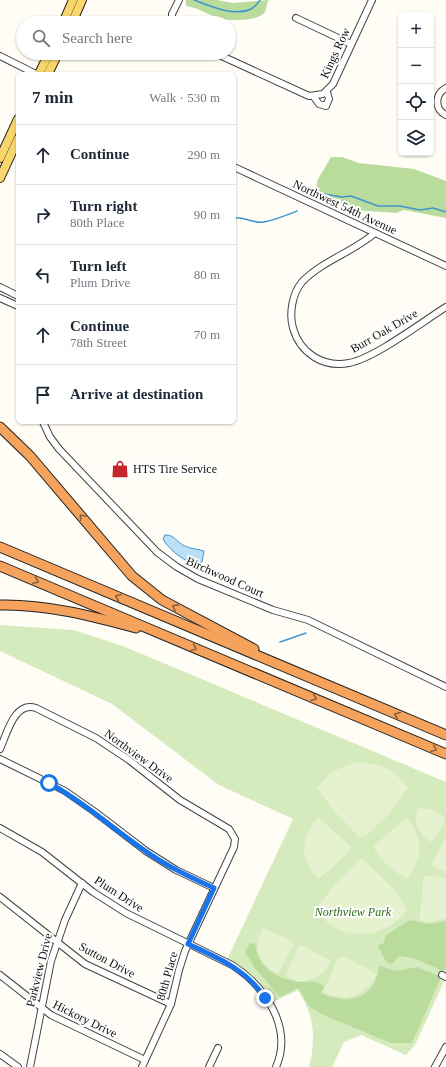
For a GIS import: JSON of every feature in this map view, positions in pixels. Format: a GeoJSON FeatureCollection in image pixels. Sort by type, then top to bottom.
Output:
{"type":"FeatureCollection","features":[{"type":"Feature","properties":{"kind":"highway"},"geometry":{"type":"LineString","coordinates":[[0,427],[30,456],[132,576],[162,600],[308,677]]}},
{"type":"Feature","properties":{"kind":"highway"},"geometry":{"type":"LineString","coordinates":[[0,547],[446,735]]}},
{"type":"Feature","properties":{"kind":"highway"},"geometry":{"type":"LineString","coordinates":[[0,566],[446,754]]}},
{"type":"Feature","properties":{"kind":"highway"},"geometry":{"type":"LineString","coordinates":[[0,605],[56,610],[88,615],[171,638]]}},
{"type":"Feature","properties":{"kind":"main road"},"geometry":{"type":"LineString","coordinates":[[66,16],[73,0]]}},
{"type":"Feature","properties":{"kind":"main road"},"geometry":{"type":"LineString","coordinates":[[75,16],[82,0]]}},
{"type":"Feature","properties":{"kind":"main road"},"geometry":{"type":"LineString","coordinates":[[39,72],[45,60]]}},
{"type":"Feature","properties":{"kind":"main road"},"geometry":{"type":"LineString","coordinates":[[49,72],[55,60]]}},
{"type":"Feature","properties":{"kind":"main road"},"geometry":{"type":"LineString","coordinates":[[0,178],[2,160],[16,124]]}},
{"type":"Feature","properties":{"kind":"main road"},"geometry":{"type":"LineString","coordinates":[[2,160],[16,142]]}},
{"type":"Feature","properties":{"kind":"street"},"geometry":{"type":"LineString","coordinates":[[174,16],[179,0]]}},
{"type":"Feature","properties":{"kind":"street","name":"Kings Row"},"geometry":{"type":"LineString","coordinates":[[314,97],[327,92],[333,84],[372,0]]}},
{"type":"Feature","properties":{"kind":"street"},"geometry":{"type":"LineString","coordinates":[[296,18],[351,44]]}},
{"type":"Feature","properties":{"kind":"street"},"geometry":{"type":"LineString","coordinates":[[0,56],[34,72]]}},
{"type":"Feature","properties":{"kind":"street"},"geometry":{"type":"LineString","coordinates":[[230,60],[314,97],[319,104],[326,106],[329,99],[327,92]]}},
{"type":"Feature","properties":{"kind":"street"},"geometry":{"type":"LineString","coordinates":[[446,88],[441,92],[437,99],[438,107],[446,115]]}},
{"type":"Feature","properties":{"kind":"street","name":"Northwest 54th Avenue"},"geometry":{"type":"LineString","coordinates":[[236,168],[446,266]]}},
{"type":"Feature","properties":{"kind":"street","name":"Burr Oak Drive"},"geometry":{"type":"LineString","coordinates":[[375,233],[368,239],[318,269],[302,282],[293,303],[292,321],[296,336],[302,348],[314,358],[324,362],[339,364],[350,363],[378,350],[446,307]]}},
{"type":"Feature","properties":{"kind":"street"},"geometry":{"type":"LineString","coordinates":[[0,287],[16,295]]}},
{"type":"Feature","properties":{"kind":"street"},"geometry":{"type":"LineString","coordinates":[[0,298],[16,305]]}},
{"type":"Feature","properties":{"kind":"street","name":"Birchwood Court"},"geometry":{"type":"LineString","coordinates":[[44,424],[50,437],[59,449],[157,552],[177,567],[198,579],[273,610],[308,620],[446,687]]}},
{"type":"Feature","properties":{"kind":"street","name":"Northview Drive"},"geometry":{"type":"LineString","coordinates":[[0,749],[18,712],[28,707],[36,708],[96,738],[129,760],[180,800],[226,826]]}},
{"type":"Feature","properties":{"kind":"street"},"geometry":{"type":"LineString","coordinates":[[0,759],[64,791],[95,812],[146,851],[176,870],[214,888]]}},
{"type":"Feature","properties":{"kind":"street","name":"80th Place"},"geometry":{"type":"LineString","coordinates":[[142,1067],[171,1004],[181,960],[235,843],[232,832],[226,826]]}},
{"type":"Feature","properties":{"kind":"street","name":"Plum Drive"},"geometry":{"type":"LineString","coordinates":[[0,828],[42,852],[82,883],[126,913],[234,966],[247,975],[259,988],[280,1024],[282,1041],[281,1052],[276,1067]]}},
{"type":"Feature","properties":{"kind":"street","name":"Parkview Drive"},"geometry":{"type":"LineString","coordinates":[[30,1067],[41,1008],[57,942],[82,883]]}},
{"type":"Feature","properties":{"kind":"street","name":"Sutton Drive"},"geometry":{"type":"LineString","coordinates":[[0,897],[85,964],[171,1004]]}},
{"type":"Feature","properties":{"kind":"street","name":"Hickory Drive"},"geometry":{"type":"LineString","coordinates":[[0,975],[41,1008],[65,1023],[145,1060]]}},
{"type":"Feature","properties":{"kind":"street"},"geometry":{"type":"LineString","coordinates":[[435,1067],[446,1047]]}},
{"type":"Feature","properties":{"kind":"street"},"geometry":{"type":"LineString","coordinates":[[209,1067],[218,1048]]}},
{"type":"Feature","properties":{"kind":"street"},"geometry":{"type":"LineString","coordinates":[[0,1054],[18,1067]]}},
{"type":"Feature","properties":{"kind":"green space"},"geometry":{"type":"Polygon","coordinates":[[[186,0],[217,0],[233,3],[269,0],[265,12],[262,15],[252,19],[239,20],[236,20],[236,16],[215,16],[186,6],[186,0]]]}},
{"type":"Feature","properties":{"kind":"green space"},"geometry":{"type":"Polygon","coordinates":[[[331,157],[342,157],[359,163],[414,169],[446,181],[446,218],[404,210],[396,213],[356,210],[317,197],[317,181],[331,157]]]}},
{"type":"Feature","properties":{"kind":"green space","name":"Northview Park"},"geometry":{"type":"Polygon","coordinates":[[[0,625],[73,630],[123,646],[446,782],[446,977],[415,1045],[406,1055],[361,1035],[344,1042],[332,1067],[309,1067],[313,1046],[312,1023],[305,1002],[298,990],[269,1004],[259,988],[226,962],[293,819],[219,785],[112,704],[0,651],[0,625]]]}},
{"type":"Feature","properties":{"kind":"green space"},"geometry":{"type":"Polygon","coordinates":[[[359,762],[382,766],[397,776],[408,788],[389,814],[365,837],[359,837],[335,812],[317,788],[321,782],[335,770],[359,762]]]}},
{"type":"Feature","properties":{"kind":"green space"},"geometry":{"type":"Polygon","coordinates":[[[418,808],[432,810],[444,816],[444,823],[432,842],[423,836],[418,828],[416,818],[418,808]]]}},
{"type":"Feature","properties":{"kind":"green space"},"geometry":{"type":"Polygon","coordinates":[[[318,817],[350,846],[350,850],[318,879],[307,863],[304,848],[308,833],[318,817]]]}},
{"type":"Feature","properties":{"kind":"green space"},"geometry":{"type":"Polygon","coordinates":[[[406,818],[416,833],[420,848],[416,864],[406,879],[382,860],[375,851],[374,846],[406,818]]]}},
{"type":"Feature","properties":{"kind":"green space"},"geometry":{"type":"Polygon","coordinates":[[[446,837],[446,872],[433,867],[432,863],[446,837]]]}},
{"type":"Feature","properties":{"kind":"green space"},"geometry":{"type":"Polygon","coordinates":[[[360,859],[364,860],[394,890],[404,904],[406,911],[399,919],[381,930],[361,934],[340,930],[331,925],[316,909],[336,883],[360,859]]]}},
{"type":"Feature","properties":{"kind":"green space"},"geometry":{"type":"Polygon","coordinates":[[[429,875],[446,879],[446,918],[431,922],[419,921],[424,877],[429,875]]]}},
{"type":"Feature","properties":{"kind":"green space"},"geometry":{"type":"Polygon","coordinates":[[[410,920],[429,924],[446,921],[446,969],[443,971],[413,958],[399,956],[392,964],[386,962],[378,947],[380,944],[384,943],[386,936],[410,920]]]}},
{"type":"Feature","properties":{"kind":"green space"},"geometry":{"type":"Polygon","coordinates":[[[263,928],[292,941],[293,945],[278,974],[266,966],[259,955],[258,942],[263,928]]]}},
{"type":"Feature","properties":{"kind":"green space"},"geometry":{"type":"Polygon","coordinates":[[[250,943],[255,944],[258,957],[264,966],[270,971],[292,981],[314,981],[324,986],[321,993],[341,999],[359,997],[366,992],[372,986],[377,977],[379,966],[397,971],[417,967],[441,977],[412,1043],[391,1043],[323,1015],[309,1006],[298,988],[280,997],[255,968],[245,952],[250,943]]]}},
{"type":"Feature","properties":{"kind":"green space"},"geometry":{"type":"Polygon","coordinates":[[[302,945],[331,961],[318,976],[306,981],[299,981],[286,976],[298,947],[302,945]]]}},
{"type":"Feature","properties":{"kind":"green space"},"geometry":{"type":"Polygon","coordinates":[[[343,956],[377,974],[367,988],[361,992],[347,997],[339,997],[323,992],[338,958],[343,956]]]}},
{"type":"Feature","properties":{"kind":"water"},"geometry":{"type":"Polygon","coordinates":[[[165,535],[173,537],[182,545],[204,551],[202,562],[197,563],[186,560],[174,552],[163,539],[165,535]]]}},
{"type":"Feature","properties":{"kind":"waterway"},"geometry":{"type":"LineString","coordinates":[[194,0],[222,10],[237,12],[251,9],[260,0]]}},
{"type":"Feature","properties":{"kind":"waterway"},"geometry":{"type":"LineString","coordinates":[[324,194],[342,197],[351,196],[378,206],[400,206],[420,210],[433,208],[446,212]]}},
{"type":"Feature","properties":{"kind":"waterway"},"geometry":{"type":"LineString","coordinates":[[236,218],[264,222],[277,219],[297,211]]}},
{"type":"Feature","properties":{"kind":"waterway"},"geometry":{"type":"LineString","coordinates":[[280,642],[306,633]]}},
{"type":"Feature","properties":{"kind":"place","name":"HTS Tire Service"},"geometry":{"type":"Point","coordinates":[120,469]}},
{"type":"Feature","properties":{"kind":"route"},"geometry":{"type":"LineString","coordinates":[[49,783],[80,801],[130,841],[161,861],[176,870],[214,888],[188,944],[240,970],[253,981],[265,998]]}}]}
